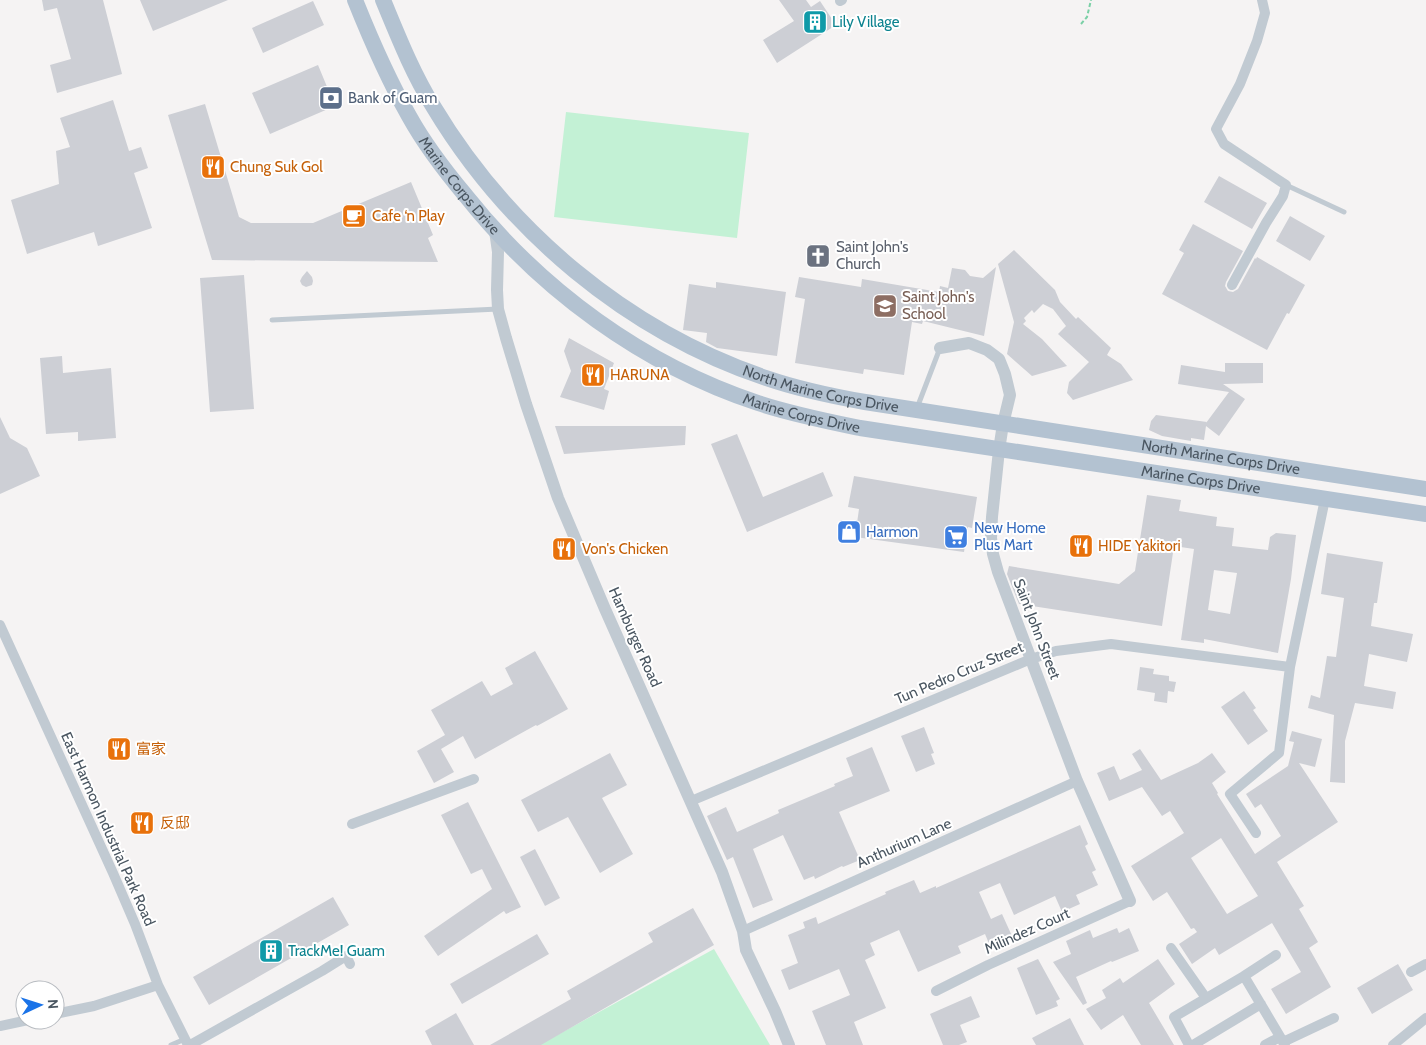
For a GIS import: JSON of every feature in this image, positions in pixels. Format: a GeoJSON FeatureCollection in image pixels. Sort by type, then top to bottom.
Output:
{"type":"FeatureCollection","features":[{"type":"Feature","properties":{"kind":"main road","name":"Marine Corps Drive"},"geometry":{"type":"LineString","coordinates":[[355,0],[378,55],[410,118],[449,176],[495,231],[544,280],[573,304],[659,359],[708,383],[758,403],[823,421],[998,450],[1426,514]]}},
{"type":"Feature","properties":{"kind":"main road","name":"North Marine Corps Drive"},"geometry":{"type":"LineString","coordinates":[[383,0],[415,74],[449,132],[514,213],[562,260],[589,283],[672,337],[702,352],[766,378],[828,396],[1426,489]]}},
{"type":"Feature","properties":{"kind":"street"},"geometry":{"type":"LineString","coordinates":[[1232,285],[1266,223],[1284,196],[1286,185],[1224,144],[1216,129],[1240,84],[1257,41],[1265,13],[1262,0]]}},
{"type":"Feature","properties":{"kind":"street","name":"Hamburger Road"},"geometry":{"type":"LineString","coordinates":[[495,231],[498,252],[496,290],[498,309],[526,404],[558,498],[604,610],[722,872],[743,931],[746,950],[789,1045]]}},
{"type":"Feature","properties":{"kind":"street","name":"Saint John Street"},"geometry":{"type":"LineString","coordinates":[[940,348],[969,343],[987,350],[999,359],[1005,374],[1010,395],[1002,424],[998,450],[992,517],[991,538],[993,554],[1030,659],[1077,781],[1130,901]]}},
{"type":"Feature","properties":{"kind":"street"},"geometry":{"type":"LineString","coordinates":[[1256,833],[1230,794],[1279,753],[1290,667],[1325,499]]}},
{"type":"Feature","properties":{"kind":"street","name":"East Harmon Industrial Park Road"},"geometry":{"type":"LineString","coordinates":[[0,625],[113,873],[158,985],[187,1043]]}},
{"type":"Feature","properties":{"kind":"street","name":"Tun Pedro Cruz Street"},"geometry":{"type":"LineString","coordinates":[[691,801],[1030,659],[1056,650],[1111,644],[1290,667]]}},
{"type":"Feature","properties":{"kind":"street"},"geometry":{"type":"LineString","coordinates":[[352,824],[474,779]]}},
{"type":"Feature","properties":{"kind":"street","name":"Anthurium Lane"},"geometry":{"type":"LineString","coordinates":[[743,931],[1077,781]]}},
{"type":"Feature","properties":{"kind":"street","name":"Milindez Court"},"geometry":{"type":"LineString","coordinates":[[936,991],[988,965],[1130,901]]}},
{"type":"Feature","properties":{"kind":"street"},"geometry":{"type":"LineString","coordinates":[[1171,948],[1206,998]]}},
{"type":"Feature","properties":{"kind":"street"},"geometry":{"type":"LineString","coordinates":[[187,1043],[322,971],[346,956],[350,964]]}},
{"type":"Feature","properties":{"kind":"street"},"geometry":{"type":"LineString","coordinates":[[1189,1045],[1174,1017],[1276,956]]}},
{"type":"Feature","properties":{"kind":"street"},"geometry":{"type":"LineString","coordinates":[[1411,972],[1426,964]]}},
{"type":"Feature","properties":{"kind":"street"},"geometry":{"type":"LineString","coordinates":[[1244,976],[1283,1041]]}},
{"type":"Feature","properties":{"kind":"street"},"geometry":{"type":"LineString","coordinates":[[65,1012],[94,1006],[158,985]]}},
{"type":"Feature","properties":{"kind":"street"},"geometry":{"type":"LineString","coordinates":[[1194,1045],[1261,1004]]}},
{"type":"Feature","properties":{"kind":"street"},"geometry":{"type":"LineString","coordinates":[[1265,1045],[1283,1041],[1334,1018]]}},
{"type":"Feature","properties":{"kind":"street"},"geometry":{"type":"LineString","coordinates":[[1394,1045],[1426,1018]]}},
{"type":"Feature","properties":{"kind":"street"},"geometry":{"type":"LineString","coordinates":[[0,1026],[15,1023]]}},
{"type":"Feature","properties":{"kind":"lane"},"geometry":{"type":"LineString","coordinates":[[1286,185],[1344,212]]}},
{"type":"Feature","properties":{"kind":"lane"},"geometry":{"type":"LineString","coordinates":[[272,320],[498,309]]}},
{"type":"Feature","properties":{"kind":"lane"},"geometry":{"type":"LineString","coordinates":[[916,410],[940,348]]}},
{"type":"Feature","properties":{"kind":"lane"},"geometry":{"type":"LineString","coordinates":[[172,1045],[187,1043]]}},
{"type":"Feature","properties":{"kind":"path"},"geometry":{"type":"LineString","coordinates":[[1081,24],[1087,17],[1091,0]]}},
{"type":"Feature","properties":{"kind":"green space"},"geometry":{"type":"Polygon","coordinates":[[[566,112],[749,133],[737,238],[554,217],[566,112]]]}},
{"type":"Feature","properties":{"kind":"green space"},"geometry":{"type":"Polygon","coordinates":[[[714,949],[770,1045],[539,1045],[714,949]]]}},
{"type":"Feature","properties":{"kind":"building"},"geometry":{"type":"Polygon","coordinates":[[[42,0],[103,0],[122,74],[57,93],[50,65],[71,59],[57,8],[44,11],[42,0]]]}},
{"type":"Feature","properties":{"kind":"building"},"geometry":{"type":"Polygon","coordinates":[[[140,0],[228,0],[153,31],[140,0]]]}},
{"type":"Feature","properties":{"kind":"building"},"geometry":{"type":"Polygon","coordinates":[[[779,0],[806,0],[811,7],[820,1],[836,25],[777,63],[763,40],[794,21],[779,0]]]}},
{"type":"Feature","properties":{"kind":"building"},"geometry":{"type":"Polygon","coordinates":[[[313,1],[324,25],[263,53],[252,28],[313,1]]]}},
{"type":"Feature","properties":{"kind":"building"},"geometry":{"type":"Polygon","coordinates":[[[318,65],[335,106],[270,134],[252,93],[318,65]]]}},
{"type":"Feature","properties":{"kind":"building"},"geometry":{"type":"Polygon","coordinates":[[[113,100],[129,151],[141,147],[148,168],[134,173],[152,228],[98,246],[94,232],[27,254],[11,200],[59,184],[56,151],[70,147],[60,118],[113,100]]]}},
{"type":"Feature","properties":{"kind":"building"},"geometry":{"type":"Polygon","coordinates":[[[205,104],[239,217],[251,223],[313,223],[411,182],[433,235],[428,238],[438,262],[212,260],[168,115],[205,104]]]}},
{"type":"Feature","properties":{"kind":"building"},"geometry":{"type":"Polygon","coordinates":[[[1219,176],[1267,203],[1252,229],[1204,202],[1219,176]]]}},
{"type":"Feature","properties":{"kind":"building"},"geometry":{"type":"Polygon","coordinates":[[[1290,216],[1325,236],[1310,261],[1276,241],[1290,216]]]}},
{"type":"Feature","properties":{"kind":"building"},"geometry":{"type":"Polygon","coordinates":[[[1193,224],[1243,251],[1226,282],[1225,286],[1228,291],[1233,292],[1238,289],[1257,257],[1305,285],[1267,350],[1162,294],[1184,253],[1179,250],[1193,224]]]}},
{"type":"Feature","properties":{"kind":"building"},"geometry":{"type":"Polygon","coordinates":[[[1014,250],[1055,290],[1060,302],[1076,319],[1078,317],[1111,348],[1107,355],[1121,364],[1133,380],[1073,400],[1067,393],[1069,382],[1089,362],[1058,334],[1066,326],[1053,309],[1043,304],[1034,313],[1032,310],[1024,318],[1026,321],[1023,324],[1042,339],[1067,366],[1032,376],[1007,354],[1014,322],[998,264],[1014,250]]]}},
{"type":"Feature","properties":{"kind":"building"},"geometry":{"type":"Polygon","coordinates":[[[996,267],[984,336],[923,321],[922,324],[912,322],[904,375],[864,369],[863,374],[795,363],[805,299],[795,297],[799,277],[861,287],[862,279],[939,292],[940,286],[948,288],[952,268],[965,270],[970,276],[983,278],[996,267]]]}},
{"type":"Feature","properties":{"kind":"building"},"geometry":{"type":"Polygon","coordinates":[[[307,271],[313,281],[312,285],[306,287],[300,281],[307,271]]]}},
{"type":"Feature","properties":{"kind":"building"},"geometry":{"type":"Polygon","coordinates":[[[244,275],[254,409],[210,412],[200,278],[244,275]]]}},
{"type":"Feature","properties":{"kind":"building"},"geometry":{"type":"Polygon","coordinates":[[[716,282],[786,292],[777,356],[717,348],[706,342],[707,333],[683,330],[689,284],[716,288],[716,282]]]}},
{"type":"Feature","properties":{"kind":"building"},"geometry":{"type":"Polygon","coordinates":[[[569,338],[614,363],[604,389],[609,391],[604,410],[560,397],[571,371],[564,351],[569,338]]]}},
{"type":"Feature","properties":{"kind":"building"},"geometry":{"type":"Polygon","coordinates":[[[62,356],[63,373],[111,368],[116,438],[78,441],[78,432],[46,434],[40,358],[62,356]]]}},
{"type":"Feature","properties":{"kind":"building"},"geometry":{"type":"Polygon","coordinates":[[[1225,363],[1263,363],[1263,383],[1223,384],[1245,399],[1219,436],[1206,426],[1204,440],[1191,438],[1191,441],[1162,436],[1149,430],[1151,421],[1156,415],[1207,422],[1229,392],[1178,384],[1181,365],[1225,372],[1225,363]]]}},
{"type":"Feature","properties":{"kind":"building"},"geometry":{"type":"Polygon","coordinates":[[[0,417],[10,438],[27,448],[40,476],[0,494],[0,417]]]}},
{"type":"Feature","properties":{"kind":"building"},"geometry":{"type":"Polygon","coordinates":[[[555,426],[686,426],[685,445],[564,454],[555,426]]]}},
{"type":"Feature","properties":{"kind":"building"},"geometry":{"type":"Polygon","coordinates":[[[737,434],[763,497],[823,472],[833,496],[747,532],[711,444],[737,434]]]}},
{"type":"Feature","properties":{"kind":"building"},"geometry":{"type":"Polygon","coordinates":[[[854,476],[977,497],[972,528],[968,527],[964,552],[855,537],[859,509],[848,507],[854,476]]]}},
{"type":"Feature","properties":{"kind":"building"},"geometry":{"type":"Polygon","coordinates":[[[1147,495],[1181,500],[1179,511],[1217,517],[1216,526],[1234,528],[1232,546],[1268,550],[1270,537],[1276,533],[1296,535],[1291,579],[1278,653],[1204,639],[1204,643],[1181,640],[1194,549],[1174,546],[1162,626],[1019,604],[1007,574],[1009,566],[1119,584],[1135,571],[1147,495]],[[1214,570],[1208,610],[1230,614],[1237,573],[1214,570]]]}},
{"type":"Feature","properties":{"kind":"building"},"geometry":{"type":"Polygon","coordinates":[[[1327,553],[1383,562],[1377,603],[1374,603],[1371,626],[1413,634],[1407,662],[1369,654],[1364,686],[1396,692],[1393,709],[1355,703],[1345,741],[1345,783],[1330,782],[1334,715],[1308,708],[1311,695],[1320,698],[1327,656],[1336,657],[1344,598],[1321,594],[1327,553]]]}},
{"type":"Feature","properties":{"kind":"building"},"geometry":{"type":"Polygon","coordinates":[[[535,651],[568,709],[475,759],[463,736],[441,749],[454,772],[434,783],[417,751],[445,735],[431,710],[482,681],[491,696],[513,684],[505,668],[535,651]]]}},
{"type":"Feature","properties":{"kind":"building"},"geometry":{"type":"Polygon","coordinates":[[[1140,667],[1154,669],[1153,674],[1169,676],[1169,681],[1176,682],[1174,692],[1168,691],[1167,703],[1154,701],[1155,693],[1137,690],[1140,667]]]}},
{"type":"Feature","properties":{"kind":"building"},"geometry":{"type":"Polygon","coordinates":[[[1244,691],[1256,708],[1253,710],[1268,731],[1248,745],[1221,707],[1244,691]]]}},
{"type":"Feature","properties":{"kind":"building"},"geometry":{"type":"Polygon","coordinates":[[[924,727],[934,753],[931,754],[935,764],[916,772],[901,736],[924,727]]]}},
{"type":"Feature","properties":{"kind":"building"},"geometry":{"type":"Polygon","coordinates":[[[1292,731],[1322,739],[1315,767],[1299,763],[1338,822],[1277,862],[1304,906],[1299,909],[1318,942],[1309,948],[1331,987],[1286,1014],[1271,989],[1301,972],[1272,923],[1219,955],[1215,948],[1192,964],[1179,944],[1197,932],[1194,928],[1191,929],[1167,892],[1153,901],[1131,866],[1184,833],[1170,811],[1162,816],[1142,787],[1109,801],[1097,773],[1114,766],[1120,780],[1142,770],[1132,754],[1140,749],[1161,780],[1198,763],[1212,753],[1226,772],[1212,783],[1255,854],[1281,836],[1261,804],[1255,808],[1246,794],[1288,766],[1294,742],[1289,741],[1292,731]],[[1221,838],[1191,858],[1227,914],[1258,896],[1221,838]]]}},
{"type":"Feature","properties":{"kind":"building"},"geometry":{"type":"Polygon","coordinates":[[[872,747],[890,791],[839,812],[860,860],[815,879],[814,876],[804,880],[783,835],[753,849],[773,900],[753,908],[733,857],[727,860],[707,816],[726,807],[737,832],[779,813],[778,810],[835,786],[834,784],[853,776],[846,758],[872,747]]]}},
{"type":"Feature","properties":{"kind":"building"},"geometry":{"type":"Polygon","coordinates":[[[610,753],[627,785],[602,798],[633,854],[600,873],[568,817],[538,832],[521,800],[610,753]]]}},
{"type":"Feature","properties":{"kind":"building"},"geometry":{"type":"Polygon","coordinates":[[[468,802],[521,907],[506,914],[504,911],[438,956],[424,936],[492,889],[482,869],[471,874],[441,815],[468,802]]]}},
{"type":"Feature","properties":{"kind":"building"},"geometry":{"type":"Polygon","coordinates":[[[1080,825],[1088,844],[1085,846],[1096,870],[1092,872],[1098,885],[1076,895],[1080,904],[1062,912],[1055,896],[1014,915],[1000,883],[979,892],[991,919],[1002,914],[1012,936],[990,946],[985,934],[958,946],[961,953],[918,972],[899,930],[870,943],[875,955],[865,960],[886,1008],[854,1022],[863,1045],[826,1045],[812,1011],[850,995],[839,969],[789,990],[781,970],[798,963],[788,935],[805,928],[803,922],[816,917],[818,924],[914,880],[920,893],[936,886],[936,888],[1080,825]]]}},
{"type":"Feature","properties":{"kind":"building"},"geometry":{"type":"Polygon","coordinates":[[[535,849],[560,898],[545,906],[520,857],[535,849]]]}},
{"type":"Feature","properties":{"kind":"building","name":"TrackMe! Guam"},"geometry":{"type":"Polygon","coordinates":[[[333,897],[349,925],[209,1005],[193,977],[333,897]]]}},
{"type":"Feature","properties":{"kind":"building"},"geometry":{"type":"Polygon","coordinates":[[[693,908],[714,945],[541,1045],[490,1045],[571,999],[567,991],[653,942],[648,933],[693,908]]]}},
{"type":"Feature","properties":{"kind":"building"},"geometry":{"type":"Polygon","coordinates":[[[1117,928],[1119,933],[1129,928],[1139,951],[1076,977],[1087,1003],[1083,1005],[1053,962],[1071,954],[1066,941],[1090,930],[1093,938],[1117,928]]]}},
{"type":"Feature","properties":{"kind":"building"},"geometry":{"type":"Polygon","coordinates":[[[537,934],[549,954],[462,1004],[450,984],[537,934]]]}},
{"type":"Feature","properties":{"kind":"building"},"geometry":{"type":"Polygon","coordinates":[[[1038,959],[1060,999],[1056,1001],[1058,1006],[1036,1015],[1017,968],[1038,959]]]}},
{"type":"Feature","properties":{"kind":"building"},"geometry":{"type":"Polygon","coordinates":[[[1158,959],[1175,984],[1149,1003],[1174,1045],[1141,1045],[1123,1015],[1101,1030],[1086,1009],[1106,998],[1102,990],[1120,978],[1123,983],[1158,959]]]}},
{"type":"Feature","properties":{"kind":"building"},"geometry":{"type":"Polygon","coordinates":[[[1398,964],[1413,990],[1372,1014],[1357,988],[1398,964]]]}},
{"type":"Feature","properties":{"kind":"building"},"geometry":{"type":"Polygon","coordinates":[[[971,996],[980,1017],[960,1025],[967,1042],[959,1045],[943,1045],[930,1014],[971,996]]]}},
{"type":"Feature","properties":{"kind":"building"},"geometry":{"type":"Polygon","coordinates":[[[456,1013],[474,1045],[432,1045],[425,1031],[456,1013]]]}},
{"type":"Feature","properties":{"kind":"building"},"geometry":{"type":"Polygon","coordinates":[[[1070,1018],[1084,1045],[1036,1045],[1032,1038],[1070,1018]]]}},
{"type":"Feature","properties":{"kind":"place","name":"Lily Village"},"geometry":{"type":"Point","coordinates":[815,22]}},
{"type":"Feature","properties":{"kind":"place","name":"Bank of Guam"},"geometry":{"type":"Point","coordinates":[331,98]}},
{"type":"Feature","properties":{"kind":"place","name":"Chung Suk Gol"},"geometry":{"type":"Point","coordinates":[213,167]}},
{"type":"Feature","properties":{"kind":"place","name":"Cafe ‘n Play"},"geometry":{"type":"Point","coordinates":[354,216]}},
{"type":"Feature","properties":{"kind":"place","name":"Saint John's Church"},"geometry":{"type":"Point","coordinates":[818,256]}},
{"type":"Feature","properties":{"kind":"place","name":"Saint John's School"},"geometry":{"type":"Point","coordinates":[885,306]}},
{"type":"Feature","properties":{"kind":"place","name":"HARUNA"},"geometry":{"type":"Point","coordinates":[593,375]}},
{"type":"Feature","properties":{"kind":"place","name":"Harmon"},"geometry":{"type":"Point","coordinates":[849,532]}},
{"type":"Feature","properties":{"kind":"place","name":"New Home Plus Mart"},"geometry":{"type":"Point","coordinates":[956,537]}},
{"type":"Feature","properties":{"kind":"place","name":"HIDE Yakitori"},"geometry":{"type":"Point","coordinates":[1081,546]}},
{"type":"Feature","properties":{"kind":"place","name":"Von's Chicken"},"geometry":{"type":"Point","coordinates":[564,549]}},
{"type":"Feature","properties":{"kind":"place","name":"富家"},"geometry":{"type":"Point","coordinates":[119,749]}},
{"type":"Feature","properties":{"kind":"place","name":"反邸"},"geometry":{"type":"Point","coordinates":[142,823]}},
{"type":"Feature","properties":{"kind":"place","name":"TrackMe! Guam"},"geometry":{"type":"Point","coordinates":[271,951]}}]}
